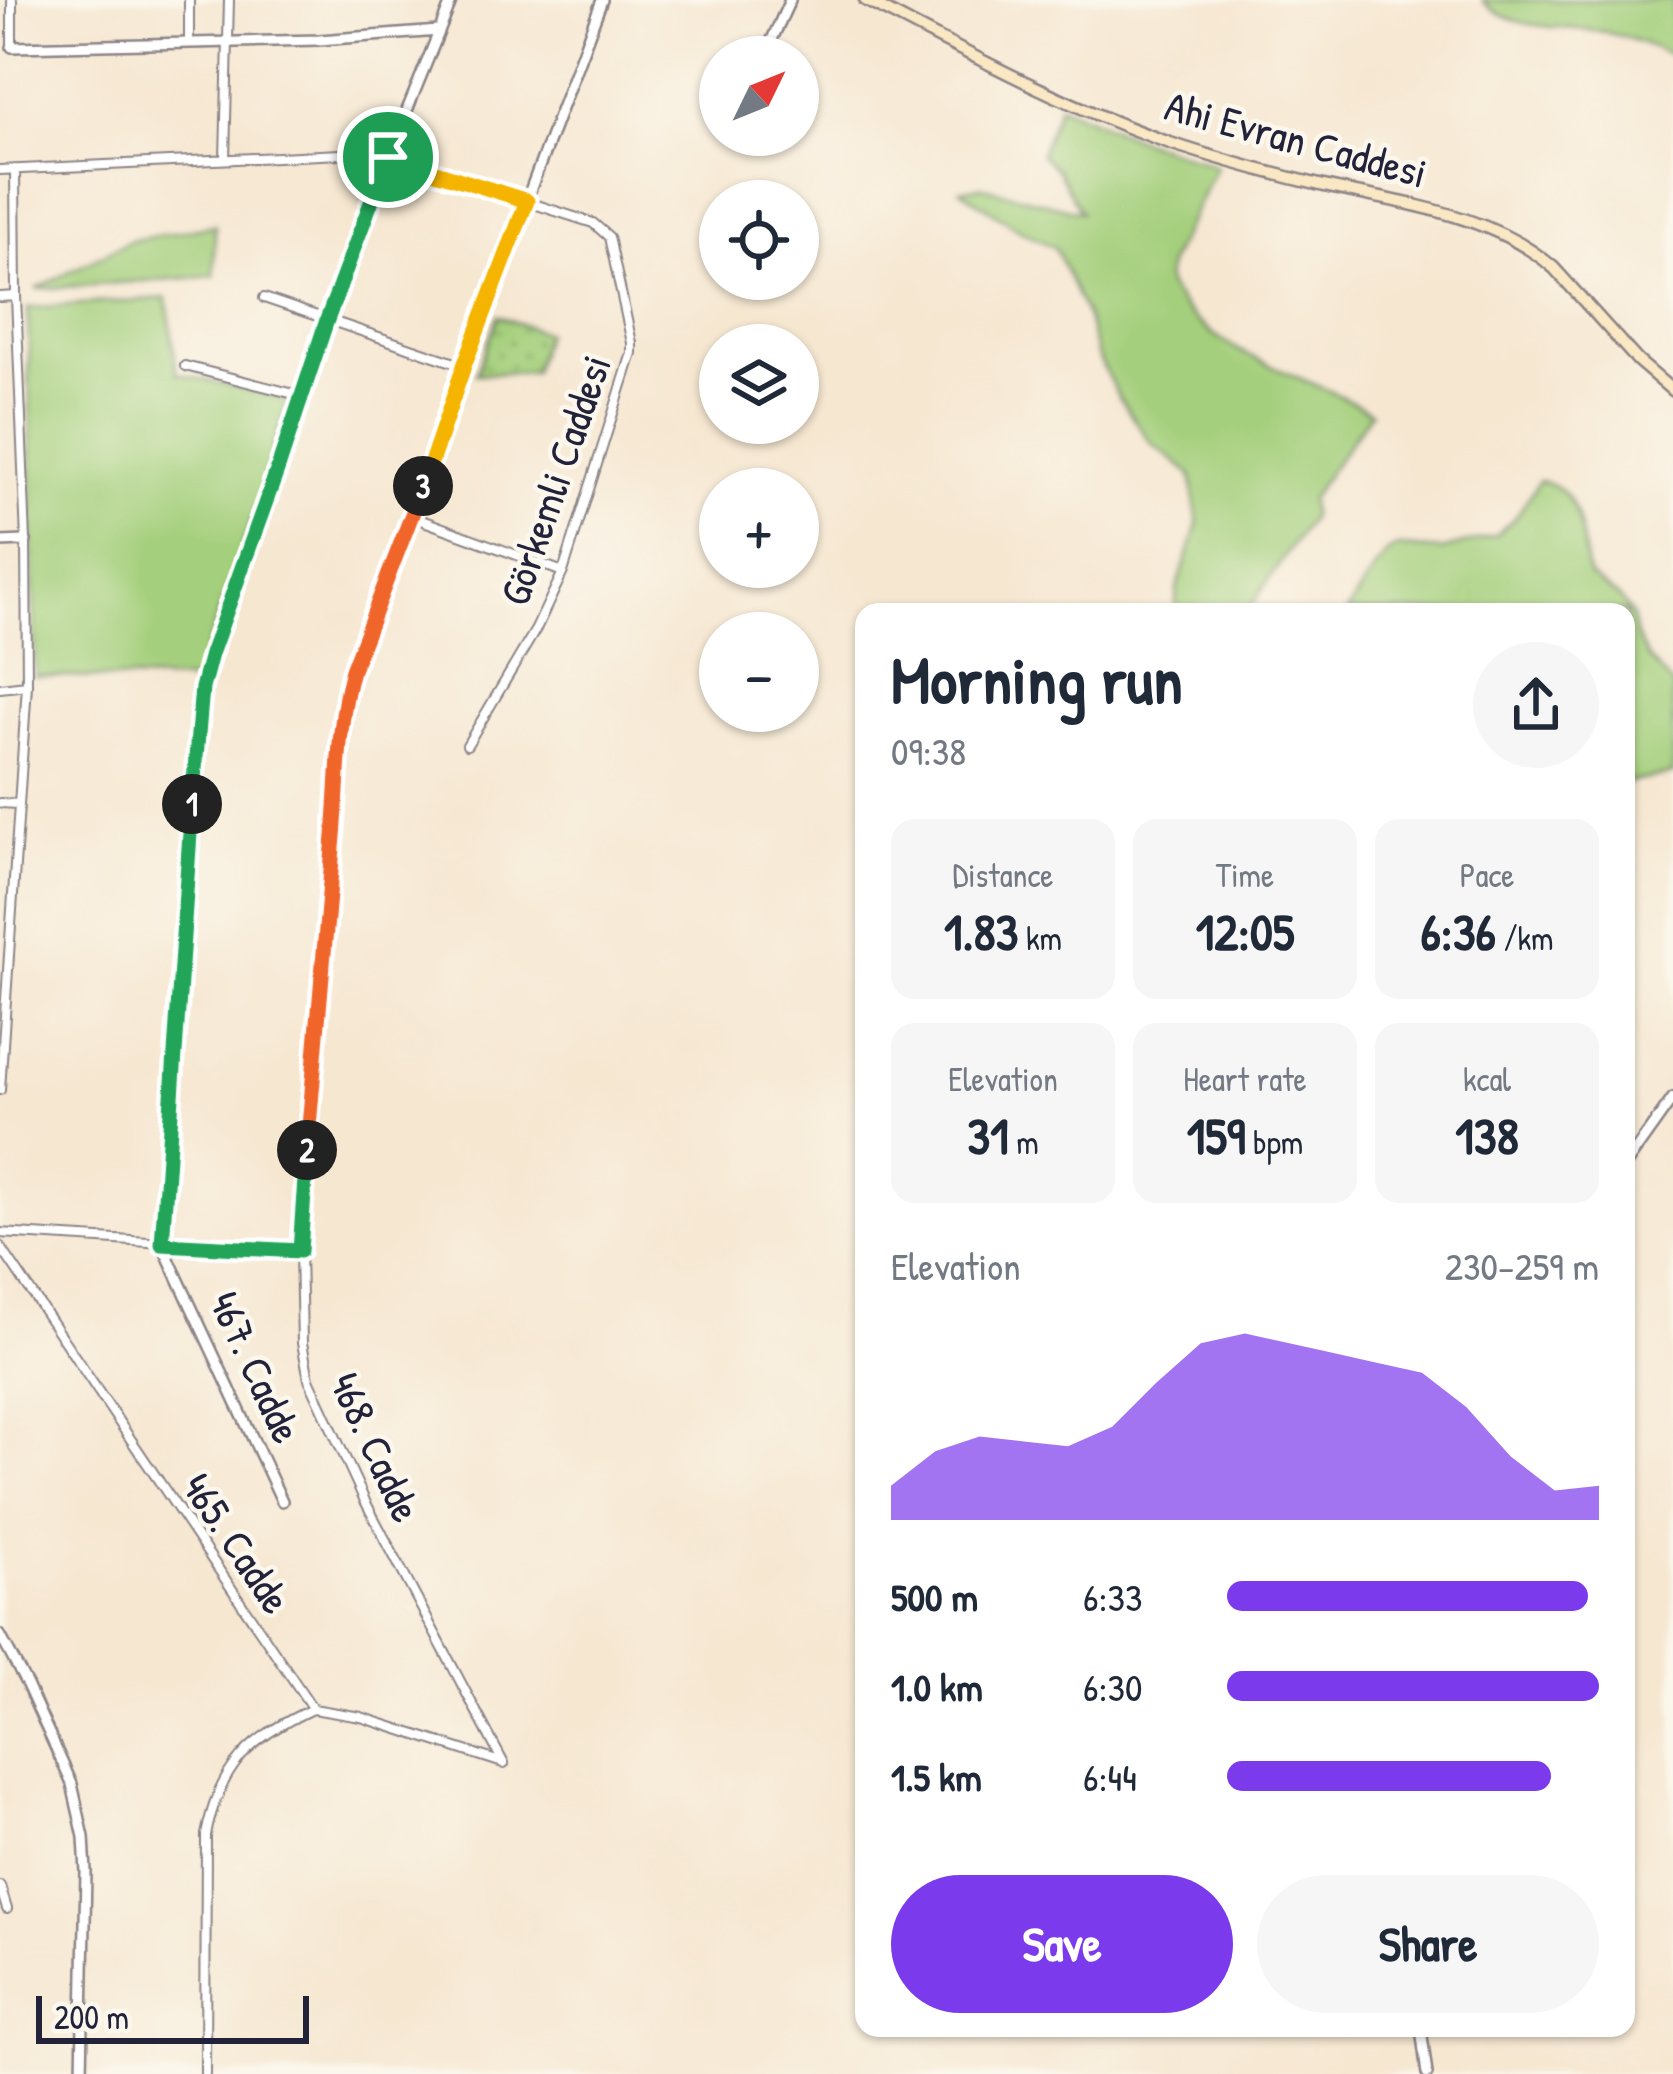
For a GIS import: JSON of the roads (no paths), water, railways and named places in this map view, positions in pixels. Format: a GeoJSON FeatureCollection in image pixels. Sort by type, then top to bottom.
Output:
{"type":"FeatureCollection","features":[{"type":"Feature","properties":{"kind":"main road","name":"Ahi Evran Caddesi"},"geometry":{"type":"LineString","coordinates":[[865,0],[1137,131],[1285,176],[1467,220],[1509,236],[1554,268],[1638,361],[1673,391]]}},
{"type":"Feature","properties":{"kind":"street"},"geometry":{"type":"LineString","coordinates":[[12,0],[12,47],[439,31]]}},
{"type":"Feature","properties":{"kind":"street"},"geometry":{"type":"LineString","coordinates":[[189,0],[189,43]]}},
{"type":"Feature","properties":{"kind":"street"},"geometry":{"type":"LineString","coordinates":[[225,159],[229,0]]}},
{"type":"Feature","properties":{"kind":"street","name":"467. Cadde"},"geometry":{"type":"LineString","coordinates":[[282,1501],[162,1244],[202,688],[327,320],[452,0]]}},
{"type":"Feature","properties":{"kind":"street"},"geometry":{"type":"LineString","coordinates":[[344,698],[602,0]]}},
{"type":"Feature","properties":{"kind":"street"},"geometry":{"type":"LineString","coordinates":[[774,36],[790,0]]}},
{"type":"Feature","properties":{"kind":"street"},"geometry":{"type":"LineString","coordinates":[[0,170],[340,154]]}},
{"type":"Feature","properties":{"kind":"street"},"geometry":{"type":"LineString","coordinates":[[388,157],[527,201]]}},
{"type":"Feature","properties":{"kind":"street"},"geometry":{"type":"LineString","coordinates":[[0,1090],[27,685],[15,169]]}},
{"type":"Feature","properties":{"kind":"street","name":"Görkemli Caddesi"},"geometry":{"type":"LineString","coordinates":[[466,745],[536,629],[563,572],[632,343],[609,237],[593,223],[527,201]]}},
{"type":"Feature","properties":{"kind":"street"},"geometry":{"type":"LineString","coordinates":[[0,297],[16,296]]}},
{"type":"Feature","properties":{"kind":"street"},"geometry":{"type":"LineString","coordinates":[[264,298],[464,366]]}},
{"type":"Feature","properties":{"kind":"street"},"geometry":{"type":"LineString","coordinates":[[185,366],[302,397]]}},
{"type":"Feature","properties":{"kind":"street"},"geometry":{"type":"LineString","coordinates":[[412,517],[563,572]]}},
{"type":"Feature","properties":{"kind":"street"},"geometry":{"type":"LineString","coordinates":[[0,542],[26,541]]}},
{"type":"Feature","properties":{"kind":"street"},"geometry":{"type":"LineString","coordinates":[[0,688],[27,685]]}},
{"type":"Feature","properties":{"kind":"street","name":"468. Cadde"},"geometry":{"type":"LineString","coordinates":[[313,1709],[361,1717],[504,1764],[365,1501],[309,1379],[302,1343],[300,1251],[344,698]]}},
{"type":"Feature","properties":{"kind":"street"},"geometry":{"type":"LineString","coordinates":[[0,803],[18,804]]}},
{"type":"Feature","properties":{"kind":"street"},"geometry":{"type":"LineString","coordinates":[[1635,1152],[1673,1099]]}},
{"type":"Feature","properties":{"kind":"street"},"geometry":{"type":"LineString","coordinates":[[0,1233],[300,1251]]}},
{"type":"Feature","properties":{"kind":"street","name":"465. Cadde"},"geometry":{"type":"LineString","coordinates":[[0,1246],[313,1709]]}},
{"type":"Feature","properties":{"kind":"street"},"geometry":{"type":"LineString","coordinates":[[0,1635],[72,1784],[84,1837],[82,2074]]}},
{"type":"Feature","properties":{"kind":"street"},"geometry":{"type":"LineString","coordinates":[[205,2074],[206,1835],[217,1795],[255,1741],[313,1709]]}},
{"type":"Feature","properties":{"kind":"street"},"geometry":{"type":"LineString","coordinates":[[0,1886],[7,1909]]}},
{"type":"Feature","properties":{"kind":"street"},"geometry":{"type":"LineString","coordinates":[[1422,2037],[1426,2074]]}}]}
